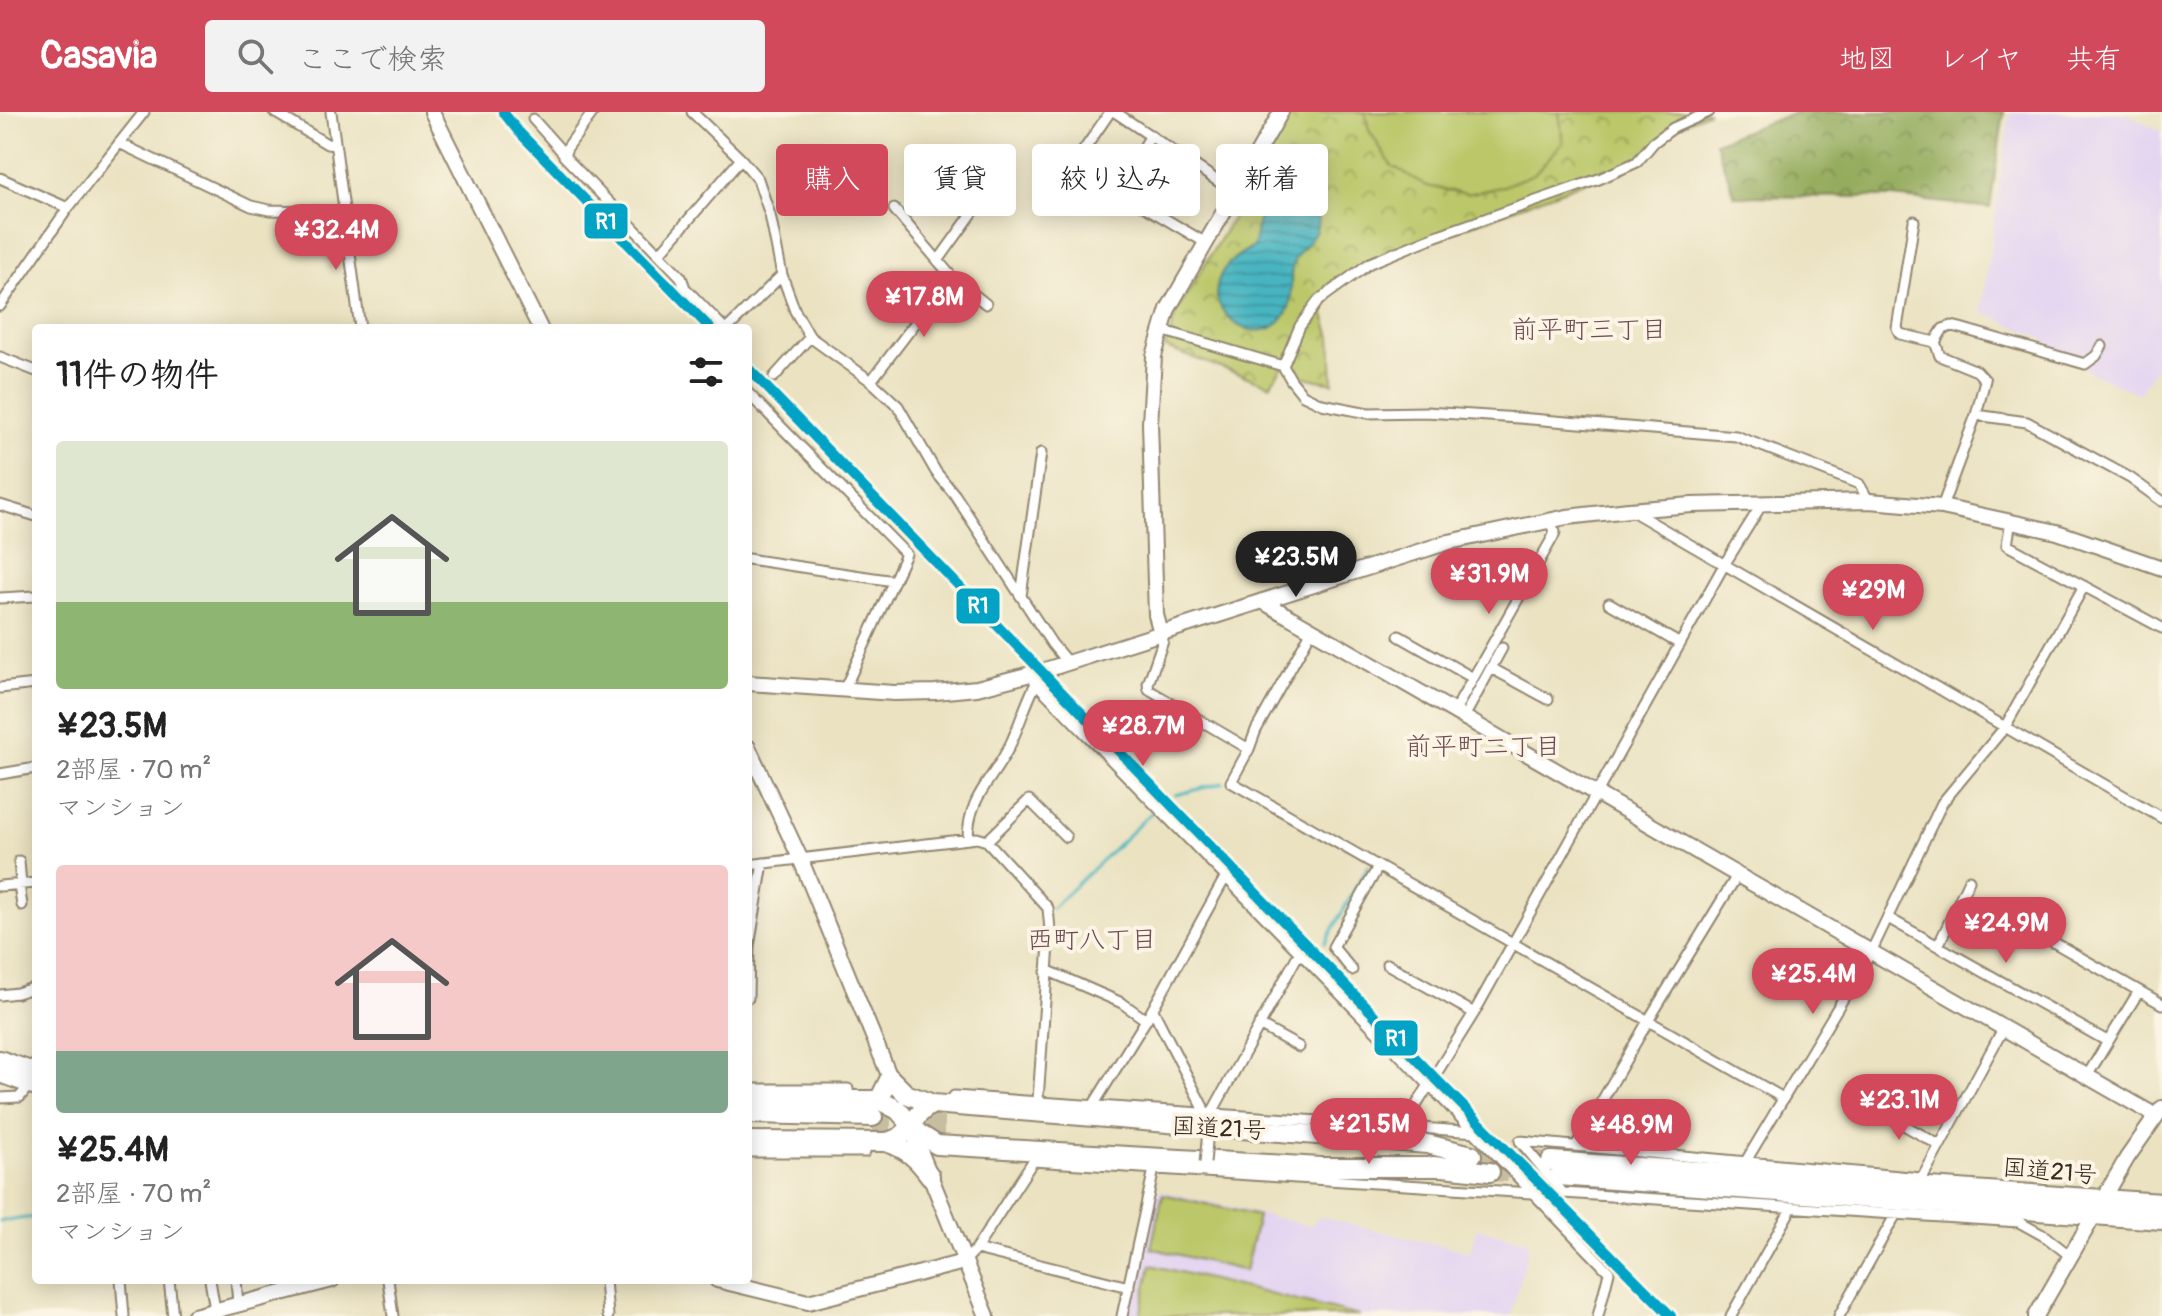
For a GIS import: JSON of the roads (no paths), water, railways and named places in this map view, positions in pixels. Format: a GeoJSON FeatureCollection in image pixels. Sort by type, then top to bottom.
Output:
{"type":"FeatureCollection","features":[{"type":"Feature","properties":{"kind":"highway"},"geometry":{"type":"LineString","coordinates":[[0,1060],[32,1080]]}},
{"type":"Feature","properties":{"kind":"highway"},"geometry":{"type":"LineString","coordinates":[[0,1073],[32,1081]]}},
{"type":"Feature","properties":{"kind":"highway"},"geometry":{"type":"LineString","coordinates":[[875,1126],[890,1078],[943,1121]]}},
{"type":"Feature","properties":{"kind":"highway"},"geometry":{"type":"LineString","coordinates":[[752,1100],[849,1101],[875,1126],[918,1159],[930,1176]]}},
{"type":"Feature","properties":{"kind":"highway"},"geometry":{"type":"LineString","coordinates":[[752,1141],[875,1126],[898,1110],[910,1126]]}},
{"type":"Feature","properties":{"kind":"highway"},"geometry":{"type":"LineString","coordinates":[[752,1114],[875,1126],[905,1135],[910,1126],[920,1111],[943,1121],[1321,1167],[1446,1167],[1481,1160],[1427,1144],[943,1121],[910,1126]]}},
{"type":"Feature","properties":{"kind":"highway"},"geometry":{"type":"LineString","coordinates":[[930,1176],[931,1160],[943,1121]]}},
{"type":"Feature","properties":{"kind":"highway"},"geometry":{"type":"LineString","coordinates":[[752,1129],[875,1126]]}},
{"type":"Feature","properties":{"kind":"highway","name":"国道21号"},"geometry":{"type":"LineString","coordinates":[[2162,1203],[2097,1208],[1909,1200],[1555,1168],[1920,1181],[2097,1208],[2162,1220]]}},
{"type":"Feature","properties":{"kind":"street"},"geometry":{"type":"LineString","coordinates":[[0,306],[68,208],[144,112]]}},
{"type":"Feature","properties":{"kind":"street"},"geometry":{"type":"LineString","coordinates":[[274,112],[327,144],[335,145]]}},
{"type":"Feature","properties":{"kind":"street"},"geometry":{"type":"LineString","coordinates":[[331,112],[359,324]]}},
{"type":"Feature","properties":{"kind":"street"},"geometry":{"type":"LineString","coordinates":[[432,112],[538,324]]}},
{"type":"Feature","properties":{"kind":"street"},"geometry":{"type":"LineString","coordinates":[[565,155],[593,112]]}},
{"type":"Feature","properties":{"kind":"street"},"geometry":{"type":"LineString","coordinates":[[692,112],[758,179],[770,215],[782,275],[795,311],[810,337],[871,381],[898,406],[936,472],[955,495],[1067,662]]}},
{"type":"Feature","properties":{"kind":"street"},"geometry":{"type":"LineString","coordinates":[[1089,144],[1113,112],[1216,180]]}},
{"type":"Feature","properties":{"kind":"street"},"geometry":{"type":"LineString","coordinates":[[1262,144],[1281,112]]}},
{"type":"Feature","properties":{"kind":"street"},"geometry":{"type":"LineString","coordinates":[[1283,366],[1300,326],[1319,300],[1370,263],[1436,236],[1599,179],[1637,162],[1654,142],[1673,128],[1709,112]]}},
{"type":"Feature","properties":{"kind":"street"},"geometry":{"type":"LineString","coordinates":[[533,119],[681,277],[685,288],[722,324]]}},
{"type":"Feature","properties":{"kind":"street"},"geometry":{"type":"LineString","coordinates":[[1151,135],[1118,191],[1206,243]]}},
{"type":"Feature","properties":{"kind":"street"},"geometry":{"type":"LineString","coordinates":[[119,143],[251,206],[269,210],[345,212]]}},
{"type":"Feature","properties":{"kind":"street"},"geometry":{"type":"LineString","coordinates":[[659,254],[741,159]]}},
{"type":"Feature","properties":{"kind":"street"},"geometry":{"type":"LineString","coordinates":[[0,178],[68,208]]}},
{"type":"Feature","properties":{"kind":"street"},"geometry":{"type":"LineString","coordinates":[[894,209],[951,276],[986,304]]}},
{"type":"Feature","properties":{"kind":"street"},"geometry":{"type":"LineString","coordinates":[[938,261],[970,216]]}},
{"type":"Feature","properties":{"kind":"street"},"geometry":{"type":"LineString","coordinates":[[1221,216],[1168,309],[1154,356],[1150,407],[1156,615],[1163,641],[1148,684],[1149,690],[1249,749]]}},
{"type":"Feature","properties":{"kind":"street"},"geometry":{"type":"LineString","coordinates":[[1914,221],[1897,328],[1900,334],[1935,342]]}},
{"type":"Feature","properties":{"kind":"street"},"geometry":{"type":"LineString","coordinates":[[730,324],[782,275]]}},
{"type":"Feature","properties":{"kind":"street"},"geometry":{"type":"LineString","coordinates":[[871,381],[951,276]]}},
{"type":"Feature","properties":{"kind":"street"},"geometry":{"type":"LineString","coordinates":[[1935,342],[1943,329],[1952,326],[2085,364],[2096,356],[2102,346]]}},
{"type":"Feature","properties":{"kind":"street"},"geometry":{"type":"LineString","coordinates":[[1161,330],[1283,366],[1303,395],[1322,404],[1368,413],[1426,412],[1736,436],[1859,484],[1869,501]]}},
{"type":"Feature","properties":{"kind":"street"},"geometry":{"type":"LineString","coordinates":[[774,377],[810,337]]}},
{"type":"Feature","properties":{"kind":"street"},"geometry":{"type":"LineString","coordinates":[[1935,342],[1940,356],[1983,376],[1985,380],[1976,415],[1942,507]]}},
{"type":"Feature","properties":{"kind":"street"},"geometry":{"type":"LineString","coordinates":[[0,357],[32,369]]}},
{"type":"Feature","properties":{"kind":"street"},"geometry":{"type":"LineString","coordinates":[[752,397],[906,554],[844,690]]}},
{"type":"Feature","properties":{"kind":"street"},"geometry":{"type":"LineString","coordinates":[[1976,415],[2027,422],[2130,478],[2162,501]]}},
{"type":"Feature","properties":{"kind":"street"},"geometry":{"type":"LineString","coordinates":[[1021,596],[1041,453]]}},
{"type":"Feature","properties":{"kind":"street"},"geometry":{"type":"LineString","coordinates":[[752,683],[894,693],[977,688],[1034,679],[1067,662],[1399,556],[1503,529],[1629,510],[1869,501],[1942,507],[2057,532],[2162,568]]}},
{"type":"Feature","properties":{"kind":"street"},"geometry":{"type":"LineString","coordinates":[[1402,1128],[1474,1013],[1724,565],[1762,504]]}},
{"type":"Feature","properties":{"kind":"street"},"geometry":{"type":"LineString","coordinates":[[0,505],[32,515]]}},
{"type":"Feature","properties":{"kind":"street"},"geometry":{"type":"LineString","coordinates":[[1629,510],[2162,818]]}},
{"type":"Feature","properties":{"kind":"street"},"geometry":{"type":"LineString","coordinates":[[2011,520],[2007,545],[2162,628]]}},
{"type":"Feature","properties":{"kind":"street"},"geometry":{"type":"LineString","coordinates":[[1459,714],[1473,678],[1553,537],[1555,532],[1549,521]]}},
{"type":"Feature","properties":{"kind":"street"},"geometry":{"type":"LineString","coordinates":[[752,560],[894,581]]}},
{"type":"Feature","properties":{"kind":"street"},"geometry":{"type":"LineString","coordinates":[[1746,1161],[1871,952],[1942,803],[2005,727],[2084,586]]}},
{"type":"Feature","properties":{"kind":"street"},"geometry":{"type":"LineString","coordinates":[[0,598],[32,596]]}},
{"type":"Feature","properties":{"kind":"street"},"geometry":{"type":"LineString","coordinates":[[1262,601],[2003,1029],[2159,1112],[2097,1208],[2036,1316]]}},
{"type":"Feature","properties":{"kind":"street"},"geometry":{"type":"LineString","coordinates":[[1609,603],[1680,644]]}},
{"type":"Feature","properties":{"kind":"street"},"geometry":{"type":"LineString","coordinates":[[1312,630],[1231,782],[1783,1098]]}},
{"type":"Feature","properties":{"kind":"street"},"geometry":{"type":"LineString","coordinates":[[1399,636],[1473,678]]}},
{"type":"Feature","properties":{"kind":"street"},"geometry":{"type":"LineString","coordinates":[[1459,714],[1502,648]]}},
{"type":"Feature","properties":{"kind":"street"},"geometry":{"type":"LineString","coordinates":[[1491,668],[1548,699]]}},
{"type":"Feature","properties":{"kind":"street"},"geometry":{"type":"LineString","coordinates":[[968,839],[968,819],[973,805],[1011,745],[1034,679]]}},
{"type":"Feature","properties":{"kind":"street"},"geometry":{"type":"LineString","coordinates":[[1034,679],[1477,1132],[1531,1193],[1609,1272],[1598,1316]]}},
{"type":"Feature","properties":{"kind":"street"},"geometry":{"type":"LineString","coordinates":[[0,688],[32,684]]}},
{"type":"Feature","properties":{"kind":"street"},"geometry":{"type":"LineString","coordinates":[[752,756],[800,858],[987,1316]]}},
{"type":"Feature","properties":{"kind":"street"},"geometry":{"type":"LineString","coordinates":[[0,774],[32,769]]}},
{"type":"Feature","properties":{"kind":"street"},"geometry":{"type":"LineString","coordinates":[[987,841],[1029,800],[1066,837]]}},
{"type":"Feature","properties":{"kind":"street"},"geometry":{"type":"LineString","coordinates":[[752,864],[968,839],[987,841],[1048,908],[1050,930],[1038,1100]]}},
{"type":"Feature","properties":{"kind":"street"},"geometry":{"type":"LineString","coordinates":[[19,861],[22,905]]}},
{"type":"Feature","properties":{"kind":"street"},"geometry":{"type":"LineString","coordinates":[[752,929],[763,863]]}},
{"type":"Feature","properties":{"kind":"street"},"geometry":{"type":"LineString","coordinates":[[1352,970],[1333,947],[1378,867]]}},
{"type":"Feature","properties":{"kind":"street"},"geometry":{"type":"LineString","coordinates":[[1576,1146],[1738,874]]}},
{"type":"Feature","properties":{"kind":"street"},"geometry":{"type":"LineString","coordinates":[[1094,1104],[1153,1010],[1226,876]]}},
{"type":"Feature","properties":{"kind":"street"},"geometry":{"type":"LineString","coordinates":[[1938,946],[1969,880]]}},
{"type":"Feature","properties":{"kind":"street"},"geometry":{"type":"LineString","coordinates":[[0,886],[32,883]]}},
{"type":"Feature","properties":{"kind":"street"},"geometry":{"type":"LineString","coordinates":[[2004,914],[2162,1004]]}},
{"type":"Feature","properties":{"kind":"street"},"geometry":{"type":"LineString","coordinates":[[1888,918],[2107,1041]]}},
{"type":"Feature","properties":{"kind":"street"},"geometry":{"type":"LineString","coordinates":[[1204,1168],[1207,1115],[1299,953]]}},
{"type":"Feature","properties":{"kind":"street"},"geometry":{"type":"LineString","coordinates":[[1387,964],[1474,1013]]}},
{"type":"Feature","properties":{"kind":"street"},"geometry":{"type":"LineString","coordinates":[[1046,972],[1122,1003],[1146,1020]]}},
{"type":"Feature","properties":{"kind":"street"},"geometry":{"type":"LineString","coordinates":[[0,995],[32,988]]}},
{"type":"Feature","properties":{"kind":"street"},"geometry":{"type":"LineString","coordinates":[[2087,1076],[2139,991]]}},
{"type":"Feature","properties":{"kind":"street"},"geometry":{"type":"LineString","coordinates":[[1153,1010],[1207,1115]]}},
{"type":"Feature","properties":{"kind":"street"},"geometry":{"type":"LineString","coordinates":[[1259,1025],[1299,1047]]}},
{"type":"Feature","properties":{"kind":"street"},"geometry":{"type":"LineString","coordinates":[[2003,1029],[1920,1181],[1746,1161],[1520,1141],[1563,1193],[2019,1222],[2069,1255]]}},
{"type":"Feature","properties":{"kind":"street"},"geometry":{"type":"LineString","coordinates":[[0,1098],[20,1097],[32,1083]]}},
{"type":"Feature","properties":{"kind":"street"},"geometry":{"type":"LineString","coordinates":[[752,1089],[848,1089],[849,1101]]}},
{"type":"Feature","properties":{"kind":"street"},"geometry":{"type":"LineString","coordinates":[[943,1121],[954,1096],[1477,1132]]}},
{"type":"Feature","properties":{"kind":"street"},"geometry":{"type":"LineString","coordinates":[[1876,1109],[1939,1145]]}},
{"type":"Feature","properties":{"kind":"street"},"geometry":{"type":"LineString","coordinates":[[752,1152],[865,1152],[875,1126]]}},
{"type":"Feature","properties":{"kind":"street"},"geometry":{"type":"LineString","coordinates":[[735,1284],[808,1302],[964,1262],[976,1249],[1033,1161],[1154,1169],[1204,1168],[1531,1193]]}},
{"type":"Feature","properties":{"kind":"street"},"geometry":{"type":"LineString","coordinates":[[1122,1316],[1154,1169]]}},
{"type":"Feature","properties":{"kind":"street"},"geometry":{"type":"LineString","coordinates":[[1731,1316],[1792,1207]]}},
{"type":"Feature","properties":{"kind":"street"},"geometry":{"type":"LineString","coordinates":[[1839,1316],[1896,1214]]}},
{"type":"Feature","properties":{"kind":"street"},"geometry":{"type":"LineString","coordinates":[[976,1249],[1129,1287]]}},
{"type":"Feature","properties":{"kind":"street"},"geometry":{"type":"LineString","coordinates":[[121,1284],[124,1316]]}},
{"type":"Feature","properties":{"kind":"street"},"geometry":{"type":"LineString","coordinates":[[169,1284],[173,1316]]}},
{"type":"Feature","properties":{"kind":"street"},"geometry":{"type":"LineString","coordinates":[[211,1284],[215,1313]]}},
{"type":"Feature","properties":{"kind":"street"},"geometry":{"type":"LineString","coordinates":[[236,1284],[238,1304]]}},
{"type":"Feature","properties":{"kind":"street"},"geometry":{"type":"LineString","coordinates":[[194,1316],[215,1313],[276,1287],[300,1284]]}},
{"type":"Feature","properties":{"kind":"street"},"geometry":{"type":"LineString","coordinates":[[389,1284],[393,1316]]}},
{"type":"Feature","properties":{"kind":"street"},"geometry":{"type":"LineString","coordinates":[[605,1284],[608,1316]]}},
{"type":"Feature","properties":{"kind":"street"},"geometry":{"type":"LineString","coordinates":[[980,1299],[981,1316]]}},
{"type":"Feature","properties":{"kind":"water"},"geometry":{"type":"Polygon","coordinates":[[[1261,216],[1318,216],[1313,235],[1293,264],[1291,300],[1287,312],[1273,326],[1257,331],[1240,326],[1226,316],[1218,300],[1218,282],[1229,264],[1253,247],[1261,216]]]}},
{"type":"Feature","properties":{"kind":"waterway"},"geometry":{"type":"LineString","coordinates":[[1109,729],[1127,712]]}},
{"type":"Feature","properties":{"kind":"waterway"},"geometry":{"type":"LineString","coordinates":[[1175,795],[1223,783]]}},
{"type":"Feature","properties":{"kind":"waterway"},"geometry":{"type":"LineString","coordinates":[[1052,908],[1151,813]]}},
{"type":"Feature","properties":{"kind":"waterway"},"geometry":{"type":"LineString","coordinates":[[1325,943],[1368,866]]}},
{"type":"Feature","properties":{"kind":"waterway"},"geometry":{"type":"LineString","coordinates":[[0,1221],[32,1217]]}},
{"type":"Feature","properties":{"kind":"tunnel"},"geometry":{"type":"LineString","coordinates":[[873,1117],[949,1118]]}},
{"type":"Feature","properties":{"kind":"tunnel"},"geometry":{"type":"LineString","coordinates":[[872,1131],[946,1133]]}},
{"type":"Feature","properties":{"kind":"tunnel"},"geometry":{"type":"LineString","coordinates":[[1482,1155],[1551,1161]]}},
{"type":"Feature","properties":{"kind":"tunnel"},"geometry":{"type":"LineString","coordinates":[[1490,1172],[1558,1176]]}},
{"type":"Feature","properties":{"kind":"district","name":"前平町三丁目"},"geometry":{"type":"Point","coordinates":[1589,329]}},
{"type":"Feature","properties":{"kind":"district","name":"前平町二丁目"},"geometry":{"type":"Point","coordinates":[1483,746]}},
{"type":"Feature","properties":{"kind":"district","name":"西町八丁目"},"geometry":{"type":"Point","coordinates":[1092,939]}}]}
